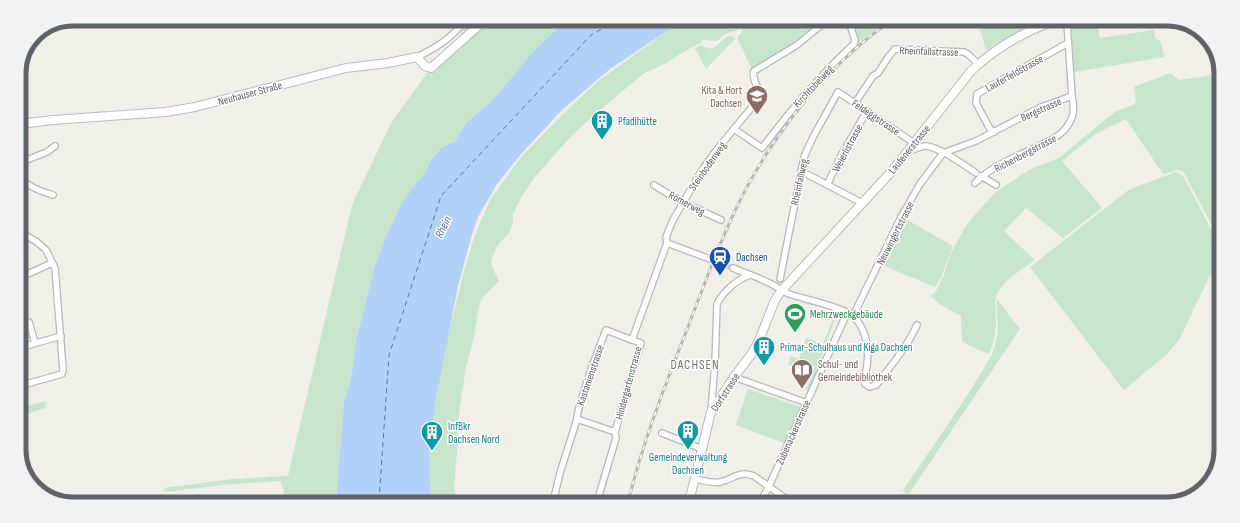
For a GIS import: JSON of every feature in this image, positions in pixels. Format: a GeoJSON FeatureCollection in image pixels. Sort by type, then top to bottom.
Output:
{"type":"FeatureCollection","features":[{"type":"Feature","properties":{"kind":"street","name":"Neuhauser Straße"},"geometry":{"type":"LineString","coordinates":[[26,123],[166,112],[195,107],[346,68],[414,58],[439,46],[453,35],[461,26]]}},
{"type":"Feature","properties":{"kind":"street"},"geometry":{"type":"LineString","coordinates":[[414,58],[427,67],[433,67],[478,26]]}},
{"type":"Feature","properties":{"kind":"street","name":"Steinbodenweg"},"geometry":{"type":"LineString","coordinates":[[667,243],[666,237],[683,202],[707,162],[762,96],[753,73],[756,69],[797,45],[820,26]]}},
{"type":"Feature","properties":{"kind":"street","name":"Kirchtobelweg"},"geometry":{"type":"LineString","coordinates":[[734,129],[762,148],[813,84],[855,43],[850,26]]}},
{"type":"Feature","properties":{"kind":"street","name":"Laufenerstrasse"},"geometry":{"type":"LineString","coordinates":[[781,287],[892,171],[978,64],[1010,41],[1040,26]]}},
{"type":"Feature","properties":{"kind":"street","name":"Bergstrasse"},"geometry":{"type":"LineString","coordinates":[[943,153],[976,141],[1041,107],[1072,96],[1067,26]]}},
{"type":"Feature","properties":{"kind":"street","name":"Lauferfeldstrasse"},"geometry":{"type":"LineString","coordinates":[[994,132],[990,129],[976,103],[976,94],[1068,42]]}},
{"type":"Feature","properties":{"kind":"street","name":"Rheinfallstrasse"},"geometry":{"type":"LineString","coordinates":[[855,103],[873,76],[878,73],[895,49],[964,52],[978,64]]}},
{"type":"Feature","properties":{"kind":"street","name":"Feldeggstrasse"},"geometry":{"type":"LineString","coordinates":[[838,92],[867,111],[912,146]]}},
{"type":"Feature","properties":{"kind":"street","name":"Rheinfallweg"},"geometry":{"type":"LineString","coordinates":[[781,287],[780,279],[804,157],[813,137],[838,92]]}},
{"type":"Feature","properties":{"kind":"street","name":"Richenbergstrasse"},"geometry":{"type":"LineString","coordinates":[[974,183],[979,174],[1051,140],[1062,132],[1072,117],[1074,110],[1072,96]]}},
{"type":"Feature","properties":{"kind":"street","name":"Weierlistrasse"},"geometry":{"type":"LineString","coordinates":[[827,185],[842,154],[867,111]]}},
{"type":"Feature","properties":{"kind":"street"},"geometry":{"type":"LineString","coordinates":[[26,160],[47,152],[55,146]]}},
{"type":"Feature","properties":{"kind":"street"},"geometry":{"type":"LineString","coordinates":[[912,146],[913,150],[925,146],[943,153],[996,185]]}},
{"type":"Feature","properties":{"kind":"street","name":"Neuwingertstrasse"},"geometry":{"type":"LineString","coordinates":[[850,315],[920,184],[943,153]]}},
{"type":"Feature","properties":{"kind":"street"},"geometry":{"type":"LineString","coordinates":[[801,171],[862,203]]}},
{"type":"Feature","properties":{"kind":"street"},"geometry":{"type":"LineString","coordinates":[[26,184],[39,191],[53,195]]}},
{"type":"Feature","properties":{"kind":"street","name":"Römerweg"},"geometry":{"type":"LineString","coordinates":[[654,185],[683,202],[721,220]]}},
{"type":"Feature","properties":{"kind":"street"},"geometry":{"type":"LineString","coordinates":[[26,235],[46,250],[55,268],[63,370],[62,374],[26,384]]}},
{"type":"Feature","properties":{"kind":"street"},"geometry":{"type":"LineString","coordinates":[[667,243],[710,259]]}},
{"type":"Feature","properties":{"kind":"street","name":"Hindergartenstrasse"},"geometry":{"type":"LineString","coordinates":[[577,419],[615,432],[641,343],[632,340],[667,243]]}},
{"type":"Feature","properties":{"kind":"street"},"geometry":{"type":"LineString","coordinates":[[26,275],[52,263]]}},
{"type":"Feature","properties":{"kind":"street"},"geometry":{"type":"LineString","coordinates":[[733,268],[781,287],[787,293],[815,301],[850,315],[863,332],[866,340],[868,359],[864,380],[865,384],[870,387],[876,385],[906,345],[917,325]]}},
{"type":"Feature","properties":{"kind":"street"},"geometry":{"type":"LineString","coordinates":[[711,412],[715,363],[717,304],[724,293],[743,278],[750,275]]}},
{"type":"Feature","properties":{"kind":"street"},"geometry":{"type":"LineString","coordinates":[[780,279],[781,287]]}},
{"type":"Feature","properties":{"kind":"street","name":"Dorfstrasse"},"geometry":{"type":"LineString","coordinates":[[690,497],[711,412],[758,343],[781,287]]}},
{"type":"Feature","properties":{"kind":"street","name":"Zubenackerstrasse"},"geometry":{"type":"LineString","coordinates":[[763,497],[850,315]]}},
{"type":"Feature","properties":{"kind":"street"},"geometry":{"type":"LineString","coordinates":[[29,322],[35,343]]}},
{"type":"Feature","properties":{"kind":"street","name":"Kastanienstrasse"},"geometry":{"type":"LineString","coordinates":[[577,419],[577,414],[590,369],[606,330],[632,340]]}},
{"type":"Feature","properties":{"kind":"street"},"geometry":{"type":"LineString","coordinates":[[26,346],[61,336]]}},
{"type":"Feature","properties":{"kind":"street"},"geometry":{"type":"LineString","coordinates":[[734,377],[807,403]]}},
{"type":"Feature","properties":{"kind":"street"},"geometry":{"type":"LineString","coordinates":[[554,497],[577,419]]}},
{"type":"Feature","properties":{"kind":"street"},"geometry":{"type":"LineString","coordinates":[[598,497],[616,438],[615,432]]}},
{"type":"Feature","properties":{"kind":"street"},"geometry":{"type":"LineString","coordinates":[[662,433],[702,449]]}},
{"type":"Feature","properties":{"kind":"street"},"geometry":{"type":"LineString","coordinates":[[694,479],[718,482],[746,473],[754,476],[784,497]]}},
{"type":"Feature","properties":{"kind":"green space"},"geometry":{"type":"Polygon","coordinates":[[[466,26],[560,26],[534,51],[490,103],[468,121],[454,142],[441,148],[431,160],[424,174],[402,203],[386,237],[375,266],[356,341],[351,379],[344,403],[336,497],[282,497],[284,492],[281,481],[232,484],[165,492],[164,488],[232,479],[288,476],[352,205],[391,123],[428,72],[436,72],[466,26]]]}},
{"type":"Feature","properties":{"kind":"green space"},"geometry":{"type":"Polygon","coordinates":[[[676,26],[818,26],[796,44],[752,70],[737,37],[742,32],[741,29],[725,34],[717,41],[702,40],[701,43],[668,62],[643,74],[573,134],[534,178],[513,214],[513,221],[509,233],[497,246],[491,260],[492,267],[499,281],[483,297],[479,306],[474,337],[466,367],[458,420],[454,483],[456,497],[431,497],[429,455],[443,357],[463,275],[475,235],[490,200],[521,157],[564,113],[597,82],[676,26]]]}},
{"type":"Feature","properties":{"kind":"green space"},"geometry":{"type":"Polygon","coordinates":[[[852,26],[880,26],[858,43],[852,26]]]}},
{"type":"Feature","properties":{"kind":"green space"},"geometry":{"type":"Polygon","coordinates":[[[979,26],[1027,26],[986,50],[979,26]]]}},
{"type":"Feature","properties":{"kind":"green space"},"geometry":{"type":"Polygon","coordinates":[[[1071,26],[1098,26],[1100,38],[1154,30],[1155,38],[1161,42],[1164,57],[1074,72],[1071,26]]]}},
{"type":"Feature","properties":{"kind":"green space"},"geometry":{"type":"Polygon","coordinates":[[[728,36],[732,36],[735,39],[706,69],[695,48],[701,45],[713,48],[728,36]]]}},
{"type":"Feature","properties":{"kind":"green space"},"geometry":{"type":"Polygon","coordinates":[[[1170,73],[1179,80],[1214,74],[1214,229],[1183,171],[1177,170],[1163,174],[1126,119],[1097,133],[1062,161],[1102,208],[1063,238],[1026,208],[1004,231],[1035,260],[1006,282],[997,294],[995,301],[995,333],[989,354],[962,341],[961,316],[938,303],[931,296],[936,291],[944,275],[950,255],[964,229],[996,192],[1033,168],[1059,158],[1115,112],[1133,105],[1136,102],[1134,87],[1170,73]]]}},
{"type":"Feature","properties":{"kind":"green space"},"geometry":{"type":"Polygon","coordinates":[[[1176,172],[1183,176],[1211,229],[1211,244],[1214,252],[1214,269],[1179,340],[1166,355],[1124,390],[1030,267],[1127,191],[1176,172]]]}},
{"type":"Feature","properties":{"kind":"green space"},"geometry":{"type":"Polygon","coordinates":[[[902,217],[953,246],[941,277],[935,287],[880,264],[902,217]]]}},
{"type":"Feature","properties":{"kind":"green space"},"geometry":{"type":"Polygon","coordinates":[[[997,299],[1020,329],[908,495],[903,490],[965,399],[992,354],[998,331],[997,299]]]}},
{"type":"Feature","properties":{"kind":"green space"},"geometry":{"type":"Polygon","coordinates":[[[833,318],[835,319],[809,391],[806,390],[815,366],[813,366],[810,375],[802,372],[803,369],[792,364],[791,366],[788,365],[791,356],[799,359],[806,338],[823,344],[833,318]]]}},
{"type":"Feature","properties":{"kind":"green space"},"geometry":{"type":"Polygon","coordinates":[[[748,389],[803,408],[787,444],[736,425],[748,389]]]}},
{"type":"Feature","properties":{"kind":"green space"},"geometry":{"type":"Polygon","coordinates":[[[46,401],[45,408],[26,414],[26,406],[46,401]]]}},
{"type":"Feature","properties":{"kind":"water","name":"Rhein"},"geometry":{"type":"Polygon","coordinates":[[[560,26],[676,26],[610,69],[562,110],[521,154],[497,184],[478,217],[458,286],[436,398],[429,455],[431,497],[336,497],[344,403],[351,379],[356,341],[375,266],[386,237],[402,203],[424,174],[431,160],[441,148],[454,142],[468,121],[490,103],[534,51],[560,26]]]}},
{"type":"Feature","properties":{"kind":"ferry route"},"geometry":{"type":"LineString","coordinates":[[379,497],[389,355],[441,196],[591,35],[607,26]]}},
{"type":"Feature","properties":{"kind":"tunnel"},"geometry":{"type":"LineString","coordinates":[[710,259],[733,268]]}},
{"type":"Feature","properties":{"kind":"railway"},"geometry":{"type":"LineString","coordinates":[[629,497],[655,414],[671,370],[709,271],[733,215],[747,187],[780,134],[819,85],[864,41],[884,26]]}},
{"type":"Feature","properties":{"kind":"place","name":"Kita & Hort Dachsen"},"geometry":{"type":"Point","coordinates":[757,116]}},
{"type":"Feature","properties":{"kind":"place","name":"Pfadihütte"},"geometry":{"type":"Point","coordinates":[602,140]}},
{"type":"Feature","properties":{"kind":"place","name":"Dachsen"},"geometry":{"type":"Point","coordinates":[720,276]}},
{"type":"Feature","properties":{"kind":"place","name":"Mehrzweckgebäude"},"geometry":{"type":"Point","coordinates":[795,334]}},
{"type":"Feature","properties":{"kind":"place","name":"Primar-Schulhaus und Kiga Dachsen"},"geometry":{"type":"Point","coordinates":[764,366]}},
{"type":"Feature","properties":{"kind":"place","name":"Schul- und Gemeindebibliothek"},"geometry":{"type":"Point","coordinates":[802,390]}},
{"type":"Feature","properties":{"kind":"place","name":"Gemeindeverwaltung Dachsen"},"geometry":{"type":"Point","coordinates":[688,450]}},
{"type":"Feature","properties":{"kind":"place","name":"InfBkr Dachsen Nord"},"geometry":{"type":"Point","coordinates":[432,452]}},
{"type":"Feature","properties":{"kind":"district","name":"DACHSEN"},"geometry":{"type":"Point","coordinates":[695,364]}}]}
